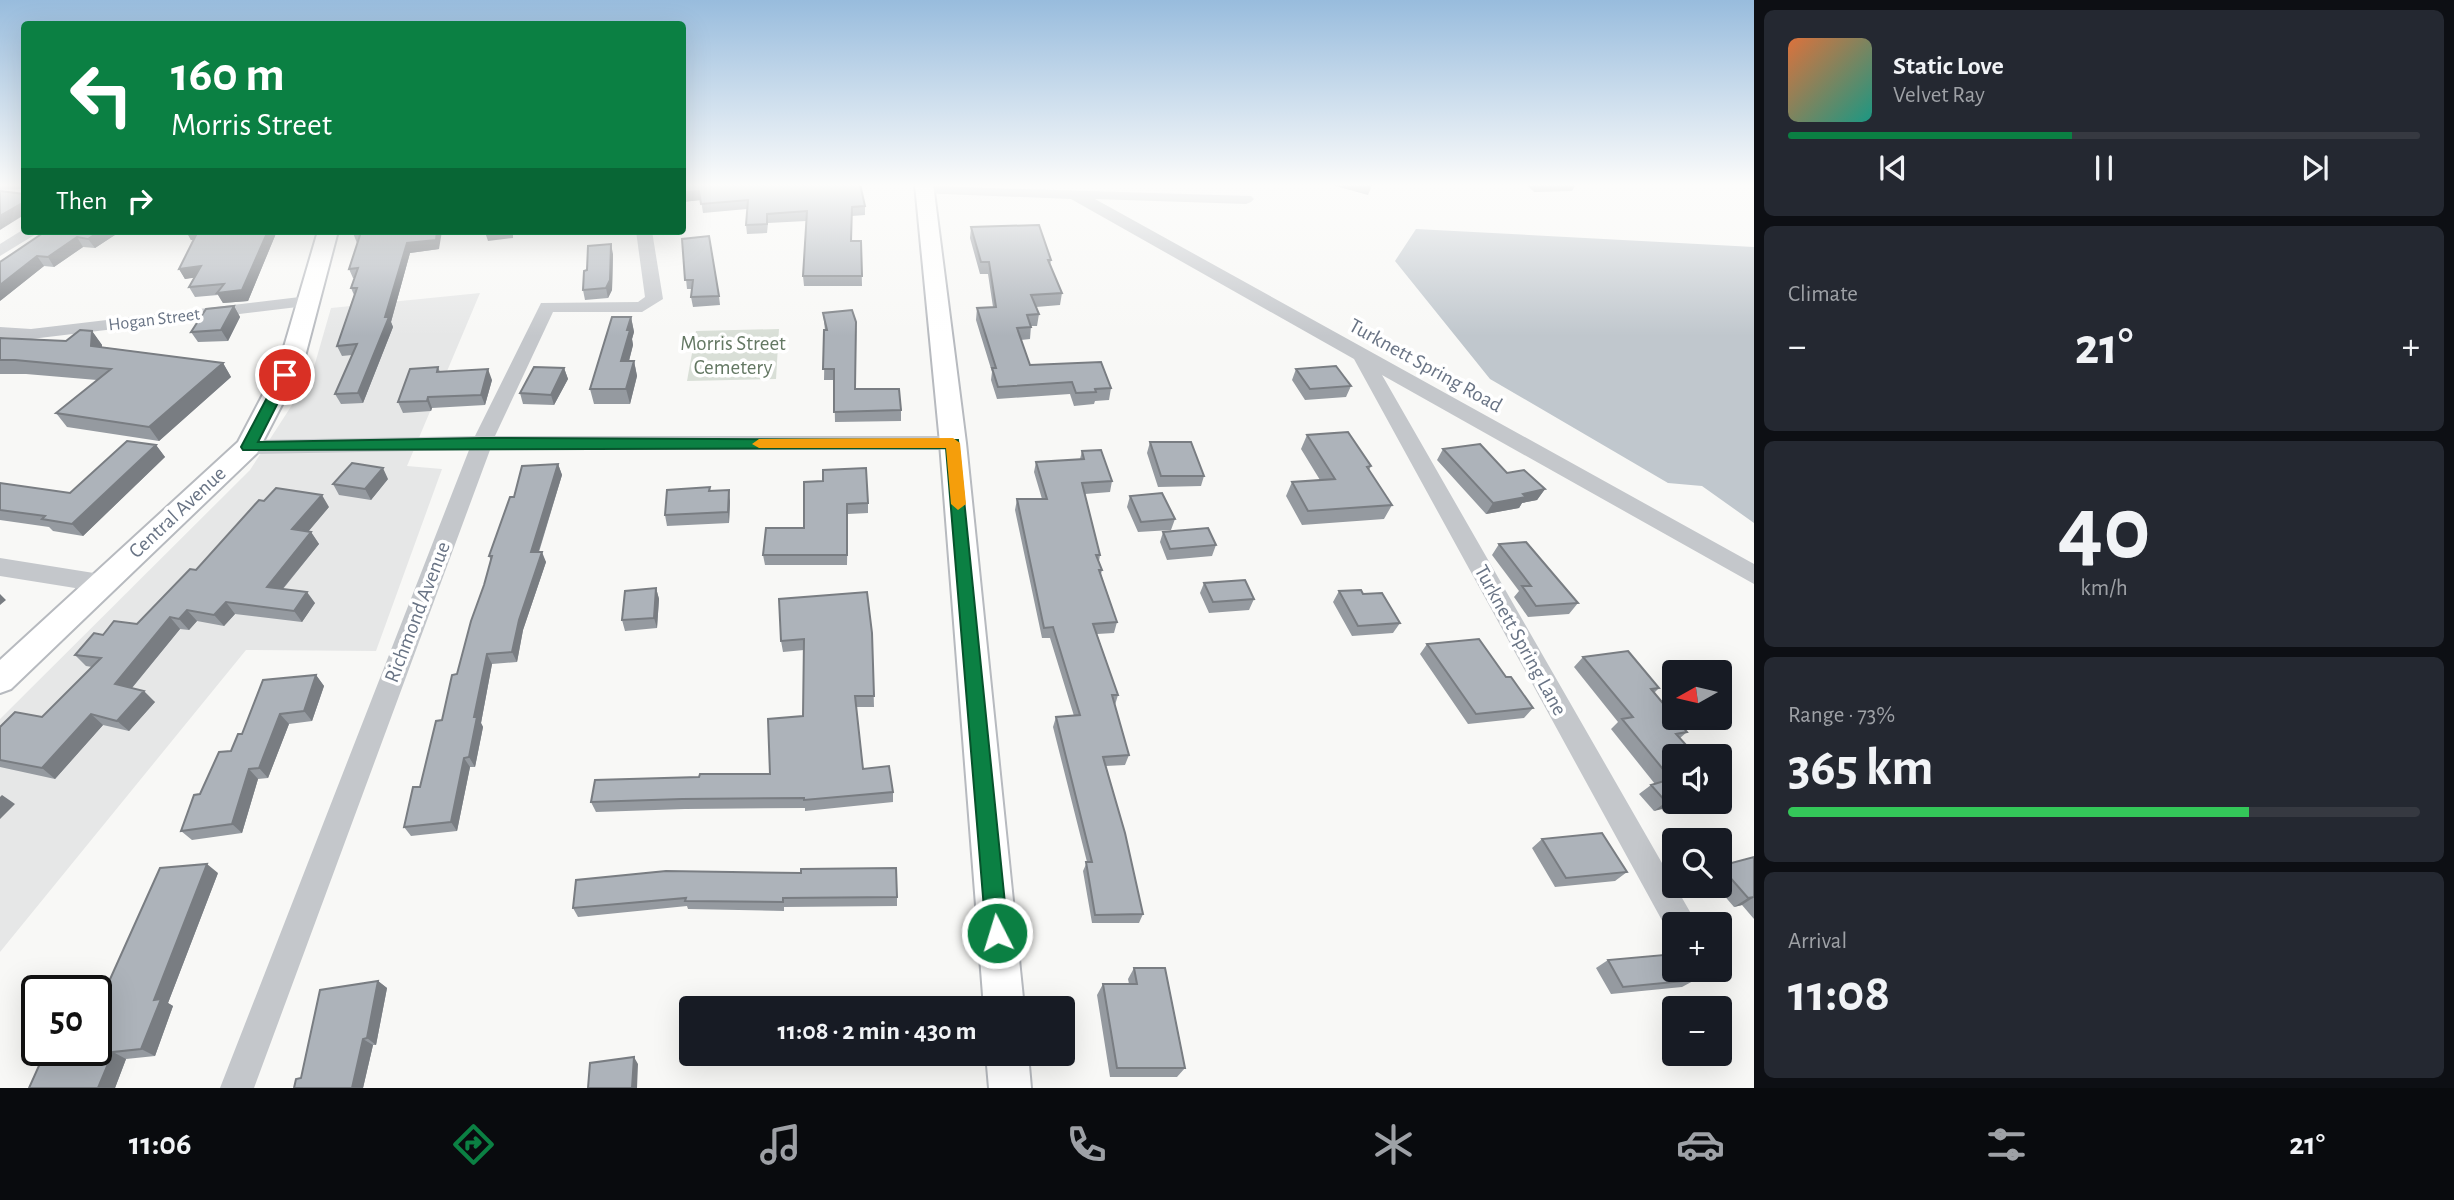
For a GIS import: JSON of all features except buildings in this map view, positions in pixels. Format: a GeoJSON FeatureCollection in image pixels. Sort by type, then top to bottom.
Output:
{"type":"FeatureCollection","features":[{"type":"Feature","properties":{"kind":"main road","name":"Central Avenue"},"geometry":{"type":"LineString","coordinates":[[0,680],[100,583],[248,447],[291,364],[327,235]]}},
{"type":"Feature","properties":{"kind":"main road"},"geometry":{"type":"LineString","coordinates":[[929,235],[953,443],[1003,996]]}},
{"type":"Feature","properties":{"kind":"main road"},"geometry":{"type":"LineString","coordinates":[[1008,1066],[1010,1088]]}},
{"type":"Feature","properties":{"kind":"street"},"geometry":{"type":"LineString","coordinates":[[0,251],[26,235]]}},
{"type":"Feature","properties":{"kind":"street","name":"Richmond Avenue"},"geometry":{"type":"LineString","coordinates":[[237,1088],[482,443],[547,307],[642,307],[654,299],[645,235]]}},
{"type":"Feature","properties":{"kind":"street","name":"Turknett Spring Road"},"geometry":{"type":"LineString","coordinates":[[1147,235],[1754,575]]}},
{"type":"Feature","properties":{"kind":"street","name":"Hogan Street"},"geometry":{"type":"LineString","coordinates":[[0,332],[31,334],[308,301]]}},
{"type":"Feature","properties":{"kind":"street","name":"Turknett Spring Lane"},"geometry":{"type":"LineString","coordinates":[[1361,355],[1674,912]]}},
{"type":"Feature","properties":{"kind":"street"},"geometry":{"type":"LineString","coordinates":[[248,447],[482,443],[953,443]]}},
{"type":"Feature","properties":{"kind":"street"},"geometry":{"type":"LineString","coordinates":[[0,567],[100,583]]}},
{"type":"Feature","properties":{"kind":"shaded area"},"geometry":{"type":"Polygon","coordinates":[[[1412,235],[1524,235],[1754,247],[1754,523],[1702,486],[1668,483],[1490,379],[1395,261],[1412,235]]]}},
{"type":"Feature","properties":{"kind":"shaded area"},"geometry":{"type":"Polygon","coordinates":[[[480,293],[407,466],[442,469],[376,651],[246,650],[0,952],[0,719],[250,470],[312,374],[331,308],[480,293]]]}},
{"type":"Feature","properties":{"kind":"green space","name":"Morris Street Cemetery"},"geometry":{"type":"Polygon","coordinates":[[[779,329],[776,379],[687,381],[696,331],[779,329]]]}},
{"type":"Feature","properties":{"kind":"slow traffic"},"geometry":{"type":"LineString","coordinates":[[759,444],[953,443],[958,504]]}},
{"type":"Feature","properties":{"kind":"route"},"geometry":{"type":"LineString","coordinates":[[285,375],[248,447],[482,443],[953,443],[997,933]]}}]}
